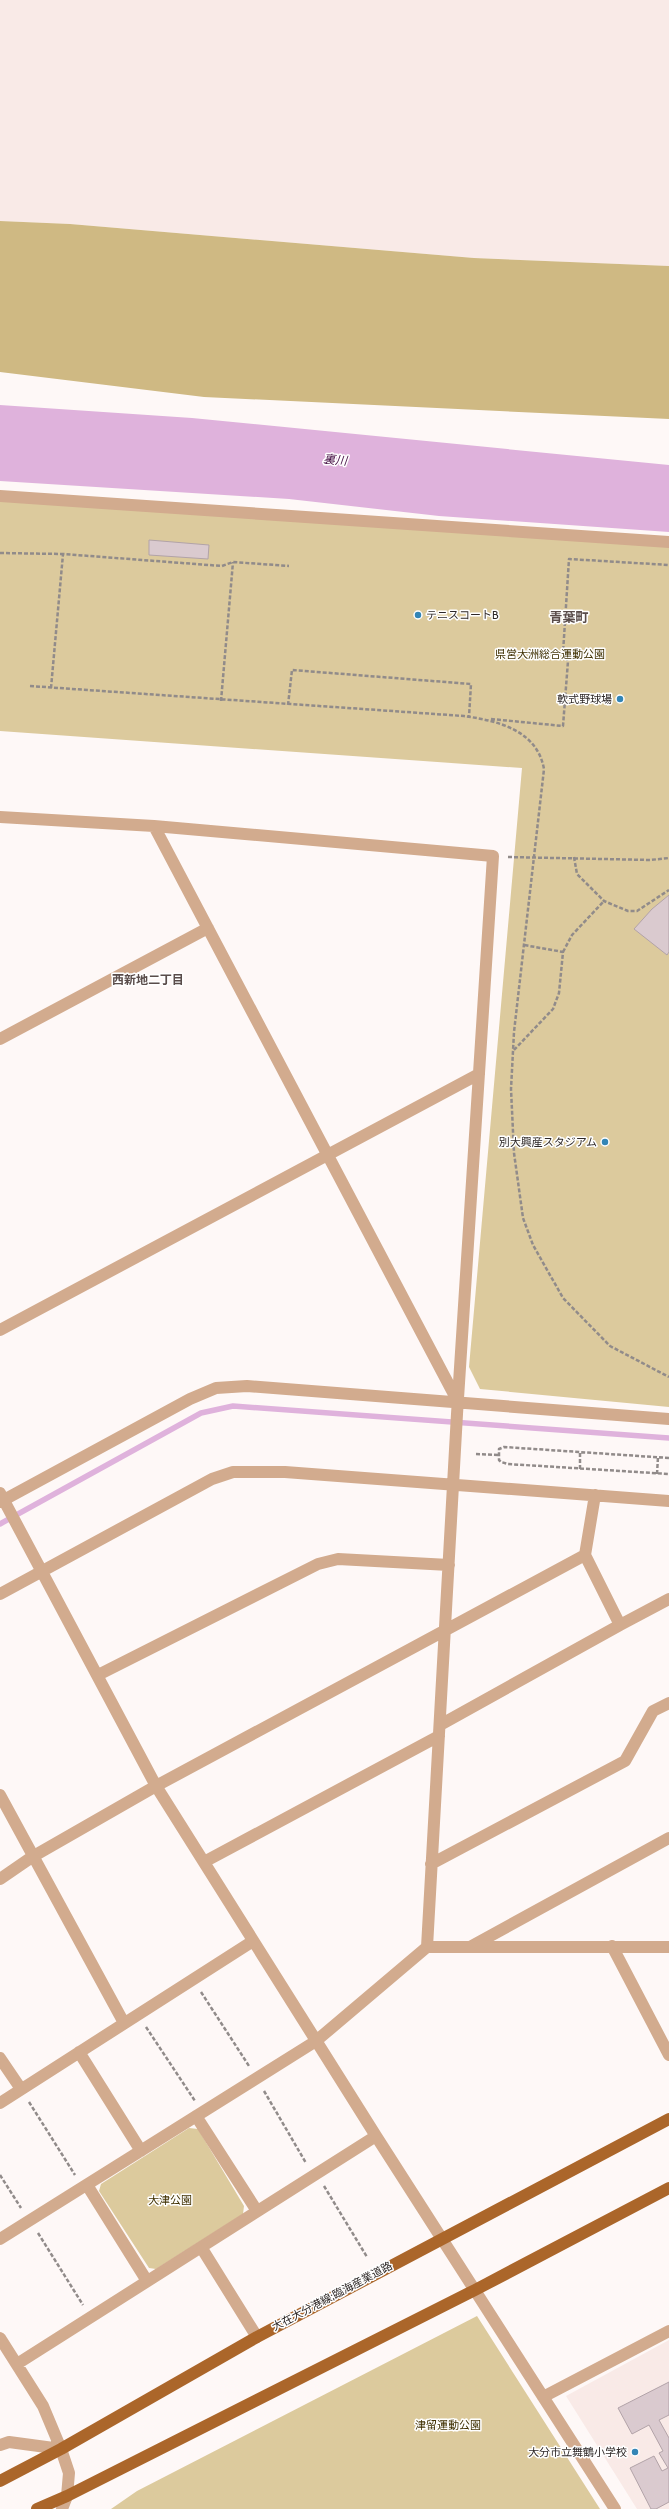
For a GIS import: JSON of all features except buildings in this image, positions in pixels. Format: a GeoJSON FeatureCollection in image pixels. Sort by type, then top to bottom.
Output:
{"type":"FeatureCollection","features":[{"type":"Feature","properties":{"kind":"main road","name":"大在大分港線;臨海産業道路"},"geometry":{"type":"LineString","coordinates":[[0,2481],[61,2449],[257,2337],[441,2238],[669,2119]]}},
{"type":"Feature","properties":{"kind":"main road"},"geometry":{"type":"LineString","coordinates":[[36,2509],[67,2496],[475,2290],[669,2188]]}},
{"type":"Feature","properties":{"kind":"street"},"geometry":{"type":"LineString","coordinates":[[0,496],[669,542]]}},
{"type":"Feature","properties":{"kind":"street"},"geometry":{"type":"LineString","coordinates":[[0,817],[154,826],[493,856],[456,1431],[431,1864],[428,1947]]}},
{"type":"Feature","properties":{"kind":"street"},"geometry":{"type":"LineString","coordinates":[[154,826],[458,1408]]}},
{"type":"Feature","properties":{"kind":"street"},"geometry":{"type":"LineString","coordinates":[[0,1039],[208,928]]}},
{"type":"Feature","properties":{"kind":"street"},"geometry":{"type":"LineString","coordinates":[[0,1330],[479,1074]]}},
{"type":"Feature","properties":{"kind":"street"},"geometry":{"type":"LineString","coordinates":[[615,2509],[376,2136],[156,1786],[17,1524],[3,1501],[190,1399],[216,1388],[247,1386],[458,1408],[669,1419]]}},
{"type":"Feature","properties":{"kind":"street"},"geometry":{"type":"LineString","coordinates":[[0,1594],[212,1479],[233,1472],[285,1472],[669,1501]]}},
{"type":"Feature","properties":{"kind":"street"},"geometry":{"type":"LineString","coordinates":[[596,1495],[585,1555],[620,1625]]}},
{"type":"Feature","properties":{"kind":"street"},"geometry":{"type":"LineString","coordinates":[[0,1879],[32,1857],[156,1786],[585,1555]]}},
{"type":"Feature","properties":{"kind":"street"},"geometry":{"type":"LineString","coordinates":[[98,1675],[318,1564],[338,1559],[449,1565]]}},
{"type":"Feature","properties":{"kind":"street"},"geometry":{"type":"LineString","coordinates":[[204,1862],[439,1731],[620,1625],[669,1599]]}},
{"type":"Feature","properties":{"kind":"street"},"geometry":{"type":"LineString","coordinates":[[431,1864],[625,1761],[653,1711],[669,1703]]}},
{"type":"Feature","properties":{"kind":"street"},"geometry":{"type":"LineString","coordinates":[[0,1796],[124,2023]]}},
{"type":"Feature","properties":{"kind":"street"},"geometry":{"type":"LineString","coordinates":[[469,1947],[669,1838]]}},
{"type":"Feature","properties":{"kind":"street"},"geometry":{"type":"LineString","coordinates":[[0,2103],[253,1941]]}},
{"type":"Feature","properties":{"kind":"street"},"geometry":{"type":"LineString","coordinates":[[612,1946],[669,2055]]}},
{"type":"Feature","properties":{"kind":"street"},"geometry":{"type":"LineString","coordinates":[[0,2239],[316,2041],[428,1947],[669,1947]]}},
{"type":"Feature","properties":{"kind":"street"},"geometry":{"type":"LineString","coordinates":[[80,2052],[142,2151]]}},
{"type":"Feature","properties":{"kind":"street"},"geometry":{"type":"LineString","coordinates":[[0,2058],[21,2089]]}},
{"type":"Feature","properties":{"kind":"street"},"geometry":{"type":"LineString","coordinates":[[199,2115],[257,2211]]}},
{"type":"Feature","properties":{"kind":"street"},"geometry":{"type":"LineString","coordinates":[[17,2364],[376,2136]]}},
{"type":"Feature","properties":{"kind":"street"},"geometry":{"type":"LineString","coordinates":[[85,2186],[147,2281]]}},
{"type":"Feature","properties":{"kind":"street"},"geometry":{"type":"LineString","coordinates":[[201,2247],[257,2337]]}},
{"type":"Feature","properties":{"kind":"street"},"geometry":{"type":"LineString","coordinates":[[543,2397],[669,2331]]}},
{"type":"Feature","properties":{"kind":"street"},"geometry":{"type":"LineString","coordinates":[[0,2338],[43,2406],[61,2449],[68,2473],[67,2496],[62,2509]]}},
{"type":"Feature","properties":{"kind":"street"},"geometry":{"type":"LineString","coordinates":[[0,2445],[9,2442],[61,2449]]}},
{"type":"Feature","properties":{"kind":"path"},"geometry":{"type":"LineString","coordinates":[[0,553],[63,554],[222,566],[233,562],[289,566]]}},
{"type":"Feature","properties":{"kind":"path"},"geometry":{"type":"LineString","coordinates":[[51,688],[63,554]]}},
{"type":"Feature","properties":{"kind":"path"},"geometry":{"type":"LineString","coordinates":[[30,686],[221,701],[468,717],[563,726],[568,661],[563,653],[570,560],[669,565]]}},
{"type":"Feature","properties":{"kind":"path"},"geometry":{"type":"LineString","coordinates":[[221,701],[233,562]]}},
{"type":"Feature","properties":{"kind":"path"},"geometry":{"type":"LineString","coordinates":[[288,705],[292,670],[471,684],[468,717]]}},
{"type":"Feature","properties":{"kind":"path"},"geometry":{"type":"LineString","coordinates":[[468,717],[486,719],[517,730],[534,745],[542,757],[544,770],[513,1050],[511,1089],[514,1153],[523,1218],[533,1246],[563,1298],[610,1346],[669,1377]]}},
{"type":"Feature","properties":{"kind":"path"},"geometry":{"type":"LineString","coordinates":[[493,856],[650,860],[669,858]]}},
{"type":"Feature","properties":{"kind":"path"},"geometry":{"type":"LineString","coordinates":[[574,857],[577,874],[604,900],[628,911],[637,911],[669,890]]}},
{"type":"Feature","properties":{"kind":"path"},"geometry":{"type":"LineString","coordinates":[[513,1050],[553,1009],[559,994],[563,952],[572,935],[604,900]]}},
{"type":"Feature","properties":{"kind":"path"},"geometry":{"type":"LineString","coordinates":[[524,945],[563,952]]}},
{"type":"Feature","properties":{"kind":"path"},"geometry":{"type":"LineString","coordinates":[[669,1458],[504,1447],[499,1449],[498,1455],[499,1460],[504,1463],[669,1474]]}},
{"type":"Feature","properties":{"kind":"path"},"geometry":{"type":"LineString","coordinates":[[580,1452],[580,1469]]}},
{"type":"Feature","properties":{"kind":"path"},"geometry":{"type":"LineString","coordinates":[[476,1454],[498,1455]]}},
{"type":"Feature","properties":{"kind":"path"},"geometry":{"type":"LineString","coordinates":[[657,1474],[658,1457]]}},
{"type":"Feature","properties":{"kind":"path"},"geometry":{"type":"LineString","coordinates":[[193,1979],[257,2078],[367,2257]]}},
{"type":"Feature","properties":{"kind":"path"},"geometry":{"type":"LineString","coordinates":[[138,2015],[199,2115]]}},
{"type":"Feature","properties":{"kind":"path"},"geometry":{"type":"LineString","coordinates":[[21,2089],[85,2186]]}},
{"type":"Feature","properties":{"kind":"path"},"geometry":{"type":"LineString","coordinates":[[0,2175],[91,2317]]}},
{"type":"Feature","properties":{"kind":"shaded area"},"geometry":{"type":"Polygon","coordinates":[[[0,0],[669,0],[669,266],[474,258],[70,224],[0,221],[0,0]]]}},
{"type":"Feature","properties":{"kind":"shaded area"},"geometry":{"type":"Polygon","coordinates":[[[0,221],[70,224],[474,258],[669,266],[669,419],[204,397],[0,372],[0,221]]]}},
{"type":"Feature","properties":{"kind":"shaded area","name":"大分市立舞鶴小学校"},"geometry":{"type":"Polygon","coordinates":[[[669,2340],[669,2509],[637,2509],[566,2396],[669,2340]]]}},
{"type":"Feature","properties":{"kind":"green space","name":"県営大洲総合運動公園"},"geometry":{"type":"Polygon","coordinates":[[[0,499],[669,545],[669,1407],[480,1389],[469,1367],[522,768],[0,731],[0,499]]]}},
{"type":"Feature","properties":{"kind":"green space","name":"大津公園"},"geometry":{"type":"Polygon","coordinates":[[[189,2128],[198,2129],[244,2206],[243,2214],[156,2269],[149,2268],[99,2191],[101,2184],[189,2128]]]}},
{"type":"Feature","properties":{"kind":"green space","name":"津留運動公園"},"geometry":{"type":"Polygon","coordinates":[[[477,2316],[600,2509],[111,2509],[137,2491],[477,2316]]]}},
{"type":"Feature","properties":{"kind":"water","name":"裏川"},"geometry":{"type":"Polygon","coordinates":[[[0,405],[192,418],[669,465],[669,532],[439,516],[289,499],[0,481],[0,405]]]}},
{"type":"Feature","properties":{"kind":"waterway"},"geometry":{"type":"LineString","coordinates":[[0,1524],[201,1413],[233,1406],[669,1438]]}},
{"type":"Feature","properties":{"kind":"place","name":"テニスコートB"},"geometry":{"type":"Point","coordinates":[418,615]}},
{"type":"Feature","properties":{"kind":"place","name":"軟式野球場"},"geometry":{"type":"Point","coordinates":[620,699]}},
{"type":"Feature","properties":{"kind":"place","name":"別大興産スタジアム"},"geometry":{"type":"Point","coordinates":[605,1142]}},
{"type":"Feature","properties":{"kind":"place","name":"大分市立舞鶴小学校"},"geometry":{"type":"Point","coordinates":[635,2452]}},
{"type":"Feature","properties":{"kind":"district","name":"青葉町"},"geometry":{"type":"Point","coordinates":[569,617]}},
{"type":"Feature","properties":{"kind":"district","name":"西新地二丁目"},"geometry":{"type":"Point","coordinates":[148,980]}}]}
